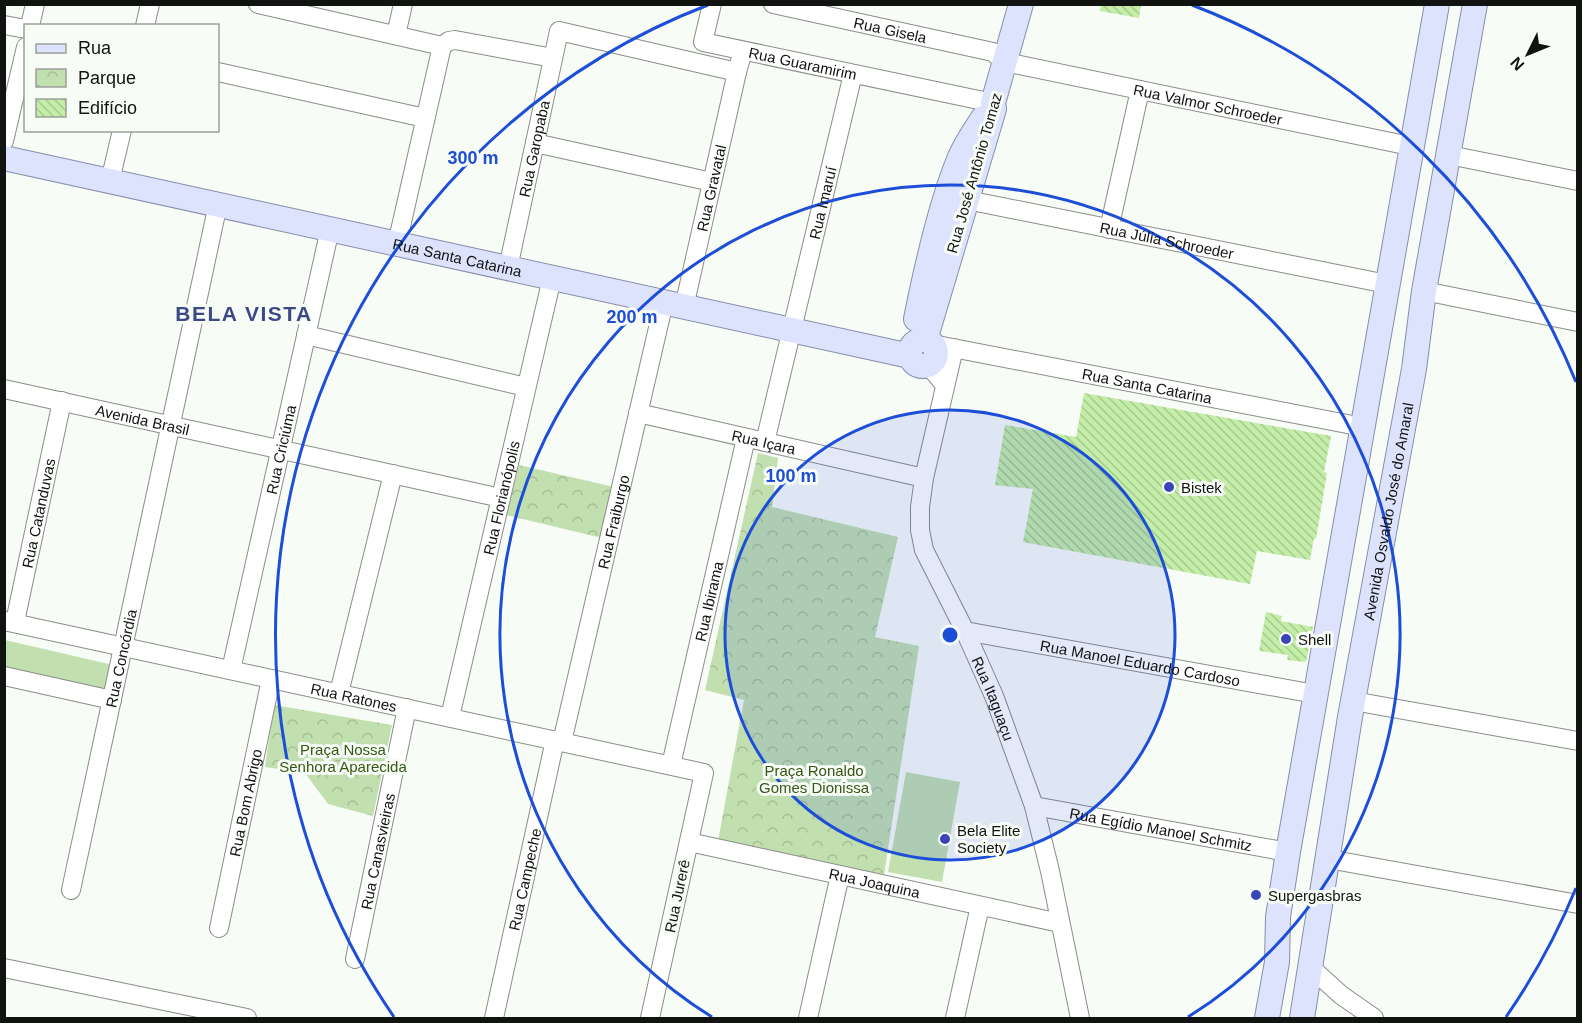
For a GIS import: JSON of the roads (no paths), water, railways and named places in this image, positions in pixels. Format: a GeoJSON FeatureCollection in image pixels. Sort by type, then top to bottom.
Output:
{"type":"FeatureCollection","features":[{"type":"Feature","properties":{"kind":"main road","name":"Rua José Antônio Tomaz"},"geometry":{"type":"LineString","coordinates":[[927,350],[957,198],[994,110],[993,103],[1022,4]]}},
{"type":"Feature","properties":{"kind":"main road"},"geometry":{"type":"LineString","coordinates":[[1276,1018],[1279,1000],[1278,917],[1288,852],[1376,361],[1410,146],[1437,4]]}},
{"type":"Feature","properties":{"kind":"main road","name":"Avenida Osvaldo José do Amaral"},"geometry":{"type":"LineString","coordinates":[[1302,1018],[1353,700],[1414,369],[1424,291],[1476,4]]}},
{"type":"Feature","properties":{"kind":"main road","name":"Rua Santa Catarina"},"geometry":{"type":"LineString","coordinates":[[4,158],[791,330],[927,350]]}},
{"type":"Feature","properties":{"kind":"main road"},"geometry":{"type":"LineString","coordinates":[[1376,361],[1382,354],[1394,349],[1400,351],[1414,369]]}},
{"type":"Feature","properties":{"kind":"main road"},"geometry":{"type":"LineString","coordinates":[[1297,806],[1314,802],[1322,807],[1327,818],[1318,863],[1321,895]]}},
{"type":"Feature","properties":{"kind":"main road"},"geometry":{"type":"LineString","coordinates":[[1267,1018],[1277,962]]}},
{"type":"Feature","properties":{"kind":"street"},"geometry":{"type":"LineString","coordinates":[[30,24],[35,4]]}},
{"type":"Feature","properties":{"kind":"street"},"geometry":{"type":"LineString","coordinates":[[145,24],[150,4]]}},
{"type":"Feature","properties":{"kind":"street"},"geometry":{"type":"LineString","coordinates":[[258,4],[442,46]]}},
{"type":"Feature","properties":{"kind":"street"},"geometry":{"type":"LineString","coordinates":[[396,35],[403,4]]}},
{"type":"Feature","properties":{"kind":"street"},"geometry":{"type":"LineString","coordinates":[[712,4],[703,42],[743,51]]}},
{"type":"Feature","properties":{"kind":"street","name":"Rua Gisela"},"geometry":{"type":"LineString","coordinates":[[773,4],[993,52],[1005,62]]}},
{"type":"Feature","properties":{"kind":"street"},"geometry":{"type":"LineString","coordinates":[[4,25],[24,29]]}},
{"type":"Feature","properties":{"kind":"street","name":"Rua Guaramirim"},"geometry":{"type":"LineString","coordinates":[[559,31],[738,72],[743,51],[993,103]]}},
{"type":"Feature","properties":{"kind":"street","name":"Rua Garopaba"},"geometry":{"type":"LineString","coordinates":[[508,268],[559,31]]}},
{"type":"Feature","properties":{"kind":"street"},"geometry":{"type":"LineString","coordinates":[[397,244],[442,46],[455,40],[553,58]]}},
{"type":"Feature","properties":{"kind":"street"},"geometry":{"type":"LineString","coordinates":[[4,141],[24,55]]}},
{"type":"Feature","properties":{"kind":"street","name":"Rua Valmor Schroeder"},"geometry":{"type":"LineString","coordinates":[[1005,62],[1410,146]]}},
{"type":"Feature","properties":{"kind":"street"},"geometry":{"type":"LineString","coordinates":[[219,72],[425,118]]}},
{"type":"Feature","properties":{"kind":"street","name":"Rua Gravatal"},"geometry":{"type":"LineString","coordinates":[[674,304],[712,182],[738,72]]}},
{"type":"Feature","properties":{"kind":"street","name":"Rua Imaruí"},"geometry":{"type":"LineString","coordinates":[[765,442],[853,74]]}},
{"type":"Feature","properties":{"kind":"street"},"geometry":{"type":"LineString","coordinates":[[1109,229],[1140,90]]}},
{"type":"Feature","properties":{"kind":"street"},"geometry":{"type":"LineString","coordinates":[[110,181],[122,132]]}},
{"type":"Feature","properties":{"kind":"street"},"geometry":{"type":"LineString","coordinates":[[535,143],[712,182]]}},
{"type":"Feature","properties":{"kind":"street"},"geometry":{"type":"LineString","coordinates":[[1449,154],[1578,181]]}},
{"type":"Feature","properties":{"kind":"street","name":"Rua Júlia Schroeder"},"geometry":{"type":"LineString","coordinates":[[957,198],[1387,284]]}},
{"type":"Feature","properties":{"kind":"street","name":"Rua Concórdia"},"geometry":{"type":"LineString","coordinates":[[71,890],[218,204]]}},
{"type":"Feature","properties":{"kind":"street","name":"Rua Criciúma"},"geometry":{"type":"LineString","coordinates":[[231,670],[330,229]]}},
{"type":"Feature","properties":{"kind":"street","name":"Rua Florianópolis"},"geometry":{"type":"LineString","coordinates":[[450,717],[552,278]]}},
{"type":"Feature","properties":{"kind":"street"},"geometry":{"type":"LineString","coordinates":[[1424,291],[1578,322]]}},
{"type":"Feature","properties":{"kind":"street","name":"Rua Fraiburgo"},"geometry":{"type":"LineString","coordinates":[[559,741],[638,413],[674,304]]}},
{"type":"Feature","properties":{"kind":"street"},"geometry":{"type":"LineString","coordinates":[[306,335],[526,387]]}},
{"type":"Feature","properties":{"kind":"street"},"geometry":{"type":"LineString","coordinates":[[927,350],[945,385]]}},
{"type":"Feature","properties":{"kind":"street","name":"Rua Itaguaçu"},"geometry":{"type":"LineString","coordinates":[[927,350],[945,385],[924,478],[920,518],[924,550],[966,631],[994,696],[1034,806],[1080,1018]]}},
{"type":"Feature","properties":{"kind":"street","name":"Rua Santa Catarina"},"geometry":{"type":"LineString","coordinates":[[927,350],[1363,427]]}},
{"type":"Feature","properties":{"kind":"street","name":"Avenida Brasil"},"geometry":{"type":"LineString","coordinates":[[4,389],[501,498]]}},
{"type":"Feature","properties":{"kind":"street","name":"Rua Catanduvas"},"geometry":{"type":"LineString","coordinates":[[7,621],[16,617],[62,401]]}},
{"type":"Feature","properties":{"kind":"street","name":"Rua Içara"},"geometry":{"type":"LineString","coordinates":[[638,413],[924,478]]}},
{"type":"Feature","properties":{"kind":"street","name":"Rua Ibirama"},"geometry":{"type":"LineString","coordinates":[[671,765],[746,438]]}},
{"type":"Feature","properties":{"kind":"street"},"geometry":{"type":"LineString","coordinates":[[339,693],[393,474]]}},
{"type":"Feature","properties":{"kind":"street","name":"Rua Ratones"},"geometry":{"type":"LineString","coordinates":[[7,621],[704,773]]}},
{"type":"Feature","properties":{"kind":"street","name":"Rua Manoel Eduardo Cardoso"},"geometry":{"type":"LineString","coordinates":[[966,631],[1316,694]]}},
{"type":"Feature","properties":{"kind":"street"},"geometry":{"type":"LineString","coordinates":[[4,676],[112,700]]}},
{"type":"Feature","properties":{"kind":"street","name":"Rua Bom Abrigo"},"geometry":{"type":"LineString","coordinates":[[219,928],[271,679]]}},
{"type":"Feature","properties":{"kind":"street"},"geometry":{"type":"LineString","coordinates":[[1353,700],[1578,741]]}},
{"type":"Feature","properties":{"kind":"street","name":"Rua Canasvieiras"},"geometry":{"type":"LineString","coordinates":[[355,959],[408,708]]}},
{"type":"Feature","properties":{"kind":"street","name":"Rua Campeche"},"geometry":{"type":"LineString","coordinates":[[494,1018],[559,741]]}},
{"type":"Feature","properties":{"kind":"street","name":"Rua Jurerê"},"geometry":{"type":"LineString","coordinates":[[650,1018],[704,773]]}},
{"type":"Feature","properties":{"kind":"street","name":"Rua Egídio Manoel Schmitz"},"geometry":{"type":"LineString","coordinates":[[1034,806],[1288,852]]}},
{"type":"Feature","properties":{"kind":"street","name":"Rua Joaquina"},"geometry":{"type":"LineString","coordinates":[[688,842],[1060,923]]}},
{"type":"Feature","properties":{"kind":"street"},"geometry":{"type":"LineString","coordinates":[[1328,859],[1578,904]]}},
{"type":"Feature","properties":{"kind":"street"},"geometry":{"type":"LineString","coordinates":[[808,1018],[840,875]]}},
{"type":"Feature","properties":{"kind":"street"},"geometry":{"type":"LineString","coordinates":[[955,1018],[980,906]]}},
{"type":"Feature","properties":{"kind":"street"},"geometry":{"type":"LineString","coordinates":[[1309,966],[1341,995],[1374,1018]]}},
{"type":"Feature","properties":{"kind":"street"},"geometry":{"type":"LineString","coordinates":[[4,968],[247,1018]]}},
{"type":"Feature","properties":{"kind":"place","name":"Bistek"},"geometry":{"type":"Point","coordinates":[1169,487]}},
{"type":"Feature","properties":{"kind":"place","name":"Shell"},"geometry":{"type":"Point","coordinates":[1286,639]}},
{"type":"Feature","properties":{"kind":"place","name":"Bela Elite Society"},"geometry":{"type":"Point","coordinates":[945,839]}},
{"type":"Feature","properties":{"kind":"place","name":"Supergasbras"},"geometry":{"type":"Point","coordinates":[1256,895]}},
{"type":"Feature","properties":{"kind":"district","name":"BELA VISTA"},"geometry":{"type":"Point","coordinates":[244,313]}},
{"type":"Feature","properties":{"kind":"park label","name":"Praça Nossa Senhora Aparecida"},"geometry":{"type":"Point","coordinates":[343,758]}},
{"type":"Feature","properties":{"kind":"park label","name":"Praça Ronaldo Gomes Dionissa"},"geometry":{"type":"Point","coordinates":[814,778]}}]}
